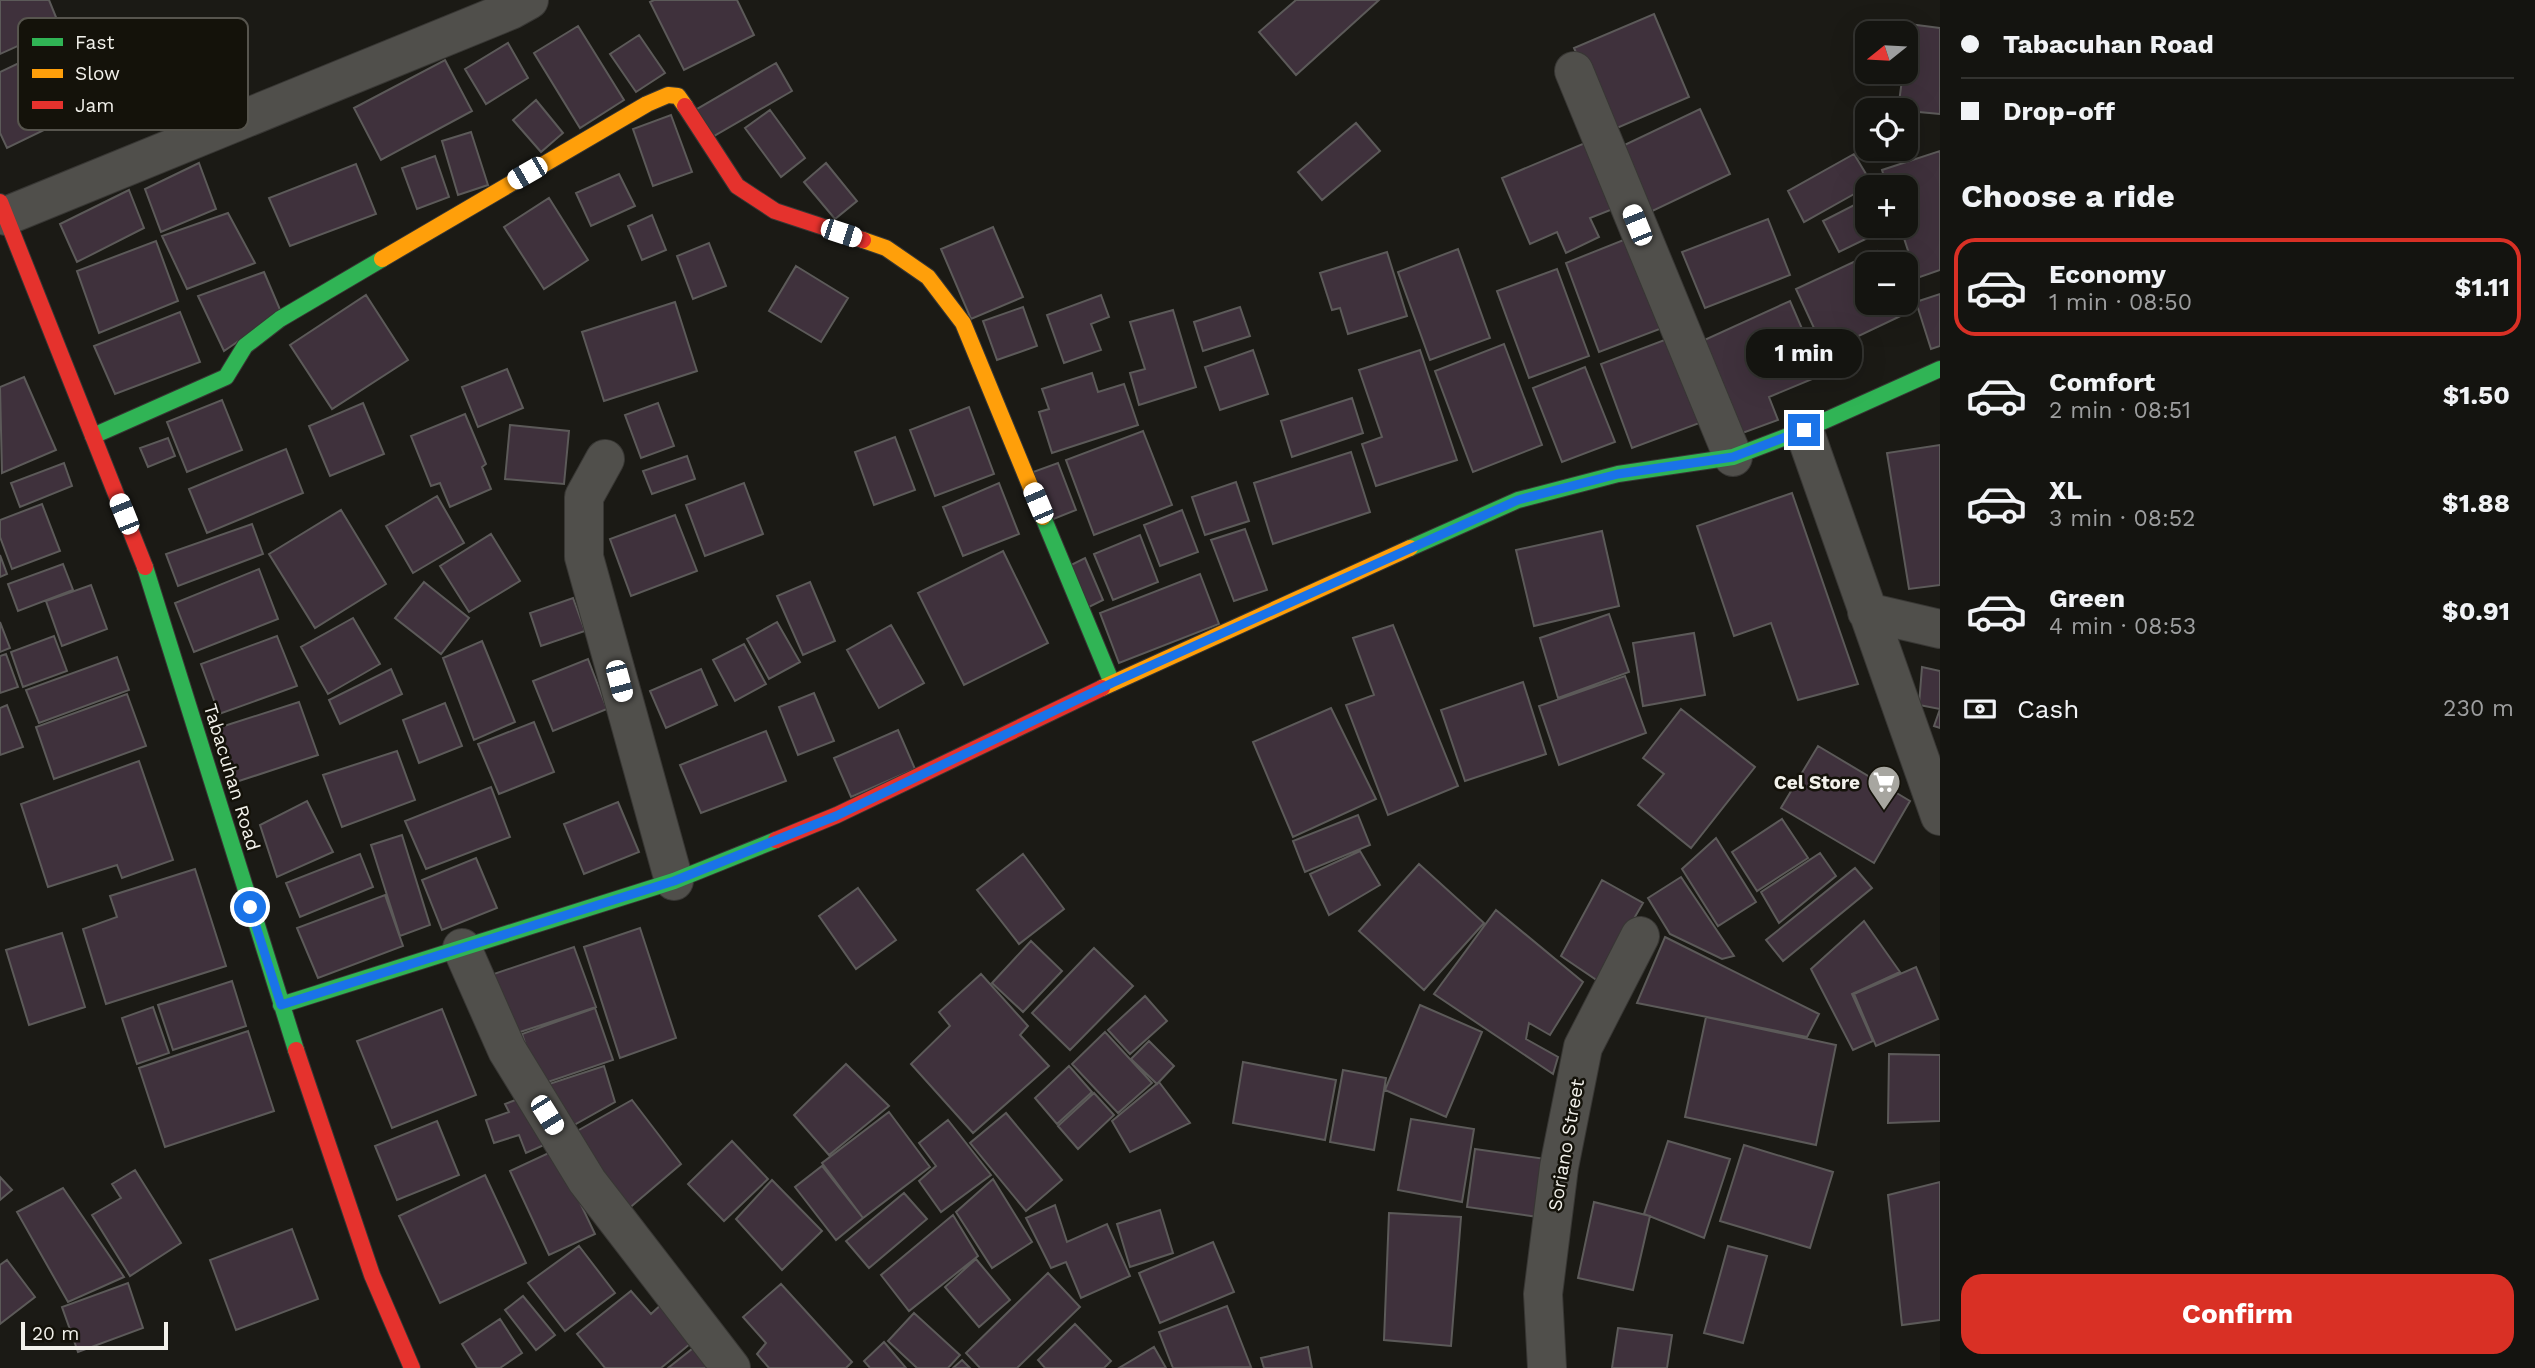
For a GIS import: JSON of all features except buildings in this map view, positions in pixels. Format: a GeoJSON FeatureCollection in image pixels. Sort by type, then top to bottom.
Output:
{"type":"FeatureCollection","features":[{"type":"Feature","properties":{"kind":"street"},"geometry":{"type":"LineString","coordinates":[[248,113],[498,15],[529,0]]}},
{"type":"Feature","properties":{"kind":"street"},"geometry":{"type":"LineString","coordinates":[[1574,71],[1733,457]]}},
{"type":"Feature","properties":{"kind":"street"},"geometry":{"type":"LineString","coordinates":[[93,436],[226,377],[245,346],[280,319],[647,104],[668,95],[678,96],[737,186],[775,211],[886,248],[928,277],[963,323],[1112,683]]}},
{"type":"Feature","properties":{"kind":"street"},"geometry":{"type":"LineString","coordinates":[[3,209],[205,130]]}},
{"type":"Feature","properties":{"kind":"street","name":"Tabacuhan Road"},"geometry":{"type":"LineString","coordinates":[[3,209],[145,566],[281,1005],[372,1275],[412,1368]]}},
{"type":"Feature","properties":{"kind":"street"},"geometry":{"type":"LineString","coordinates":[[281,1005],[674,881],[836,816],[1112,683],[1518,500],[1618,474],[1733,457],[1804,430],[1940,369]]}},
{"type":"Feature","properties":{"kind":"street"},"geometry":{"type":"LineString","coordinates":[[1804,430],[1940,816]]}},
{"type":"Feature","properties":{"kind":"street"},"geometry":{"type":"LineString","coordinates":[[605,459],[584,498],[584,556],[674,881]]}},
{"type":"Feature","properties":{"kind":"street"},"geometry":{"type":"LineString","coordinates":[[1867,612],[1940,629]]}},
{"type":"Feature","properties":{"kind":"street","name":"Soriano Street"},"geometry":{"type":"LineString","coordinates":[[1547,1368],[1543,1294],[1559,1167],[1583,1047],[1640,936]]}},
{"type":"Feature","properties":{"kind":"street"},"geometry":{"type":"LineString","coordinates":[[462,948],[507,1050],[587,1181],[731,1368]]}},
{"type":"Feature","properties":{"kind":"traffic: fast"},"geometry":{"type":"LineString","coordinates":[[93,436],[226,377],[245,346],[280,319],[382,259]]}},
{"type":"Feature","properties":{"kind":"traffic: fast"},"geometry":{"type":"LineString","coordinates":[[1410,548],[1518,500],[1618,474],[1733,457],[1804,430],[1940,369]]}},
{"type":"Feature","properties":{"kind":"traffic: fast"},"geometry":{"type":"LineString","coordinates":[[1043,517],[1112,683]]}},
{"type":"Feature","properties":{"kind":"traffic: fast"},"geometry":{"type":"LineString","coordinates":[[145,567],[296,1050]]}},
{"type":"Feature","properties":{"kind":"traffic: fast"},"geometry":{"type":"LineString","coordinates":[[281,1005],[674,881],[776,840]]}},
{"type":"Feature","properties":{"kind":"traffic: slow"},"geometry":{"type":"LineString","coordinates":[[382,259],[647,104],[668,95],[678,96],[685,106]]}},
{"type":"Feature","properties":{"kind":"traffic: slow"},"geometry":{"type":"LineString","coordinates":[[863,240],[886,248],[928,277],[963,323],[1043,517]]}},
{"type":"Feature","properties":{"kind":"traffic: slow"},"geometry":{"type":"LineString","coordinates":[[1102,688],[1410,548]]}},
{"type":"Feature","properties":{"kind":"traffic: jam"},"geometry":{"type":"LineString","coordinates":[[685,106],[737,186],[775,211],[863,240]]}},
{"type":"Feature","properties":{"kind":"traffic: jam"},"geometry":{"type":"LineString","coordinates":[[0,202],[145,567]]}},
{"type":"Feature","properties":{"kind":"traffic: jam"},"geometry":{"type":"LineString","coordinates":[[776,840],[837,815],[1102,688]]}},
{"type":"Feature","properties":{"kind":"traffic: jam"},"geometry":{"type":"LineString","coordinates":[[296,1050],[372,1275],[412,1368]]}},
{"type":"Feature","properties":{"kind":"place","name":"Cel Store"},"geometry":{"type":"Point","coordinates":[1884,812]}},
{"type":"Feature","properties":{"kind":"route"},"geometry":{"type":"LineString","coordinates":[[250,907],[281,1005],[674,881],[836,816],[1112,683],[1518,500],[1618,474],[1733,457],[1804,430]]}}]}
